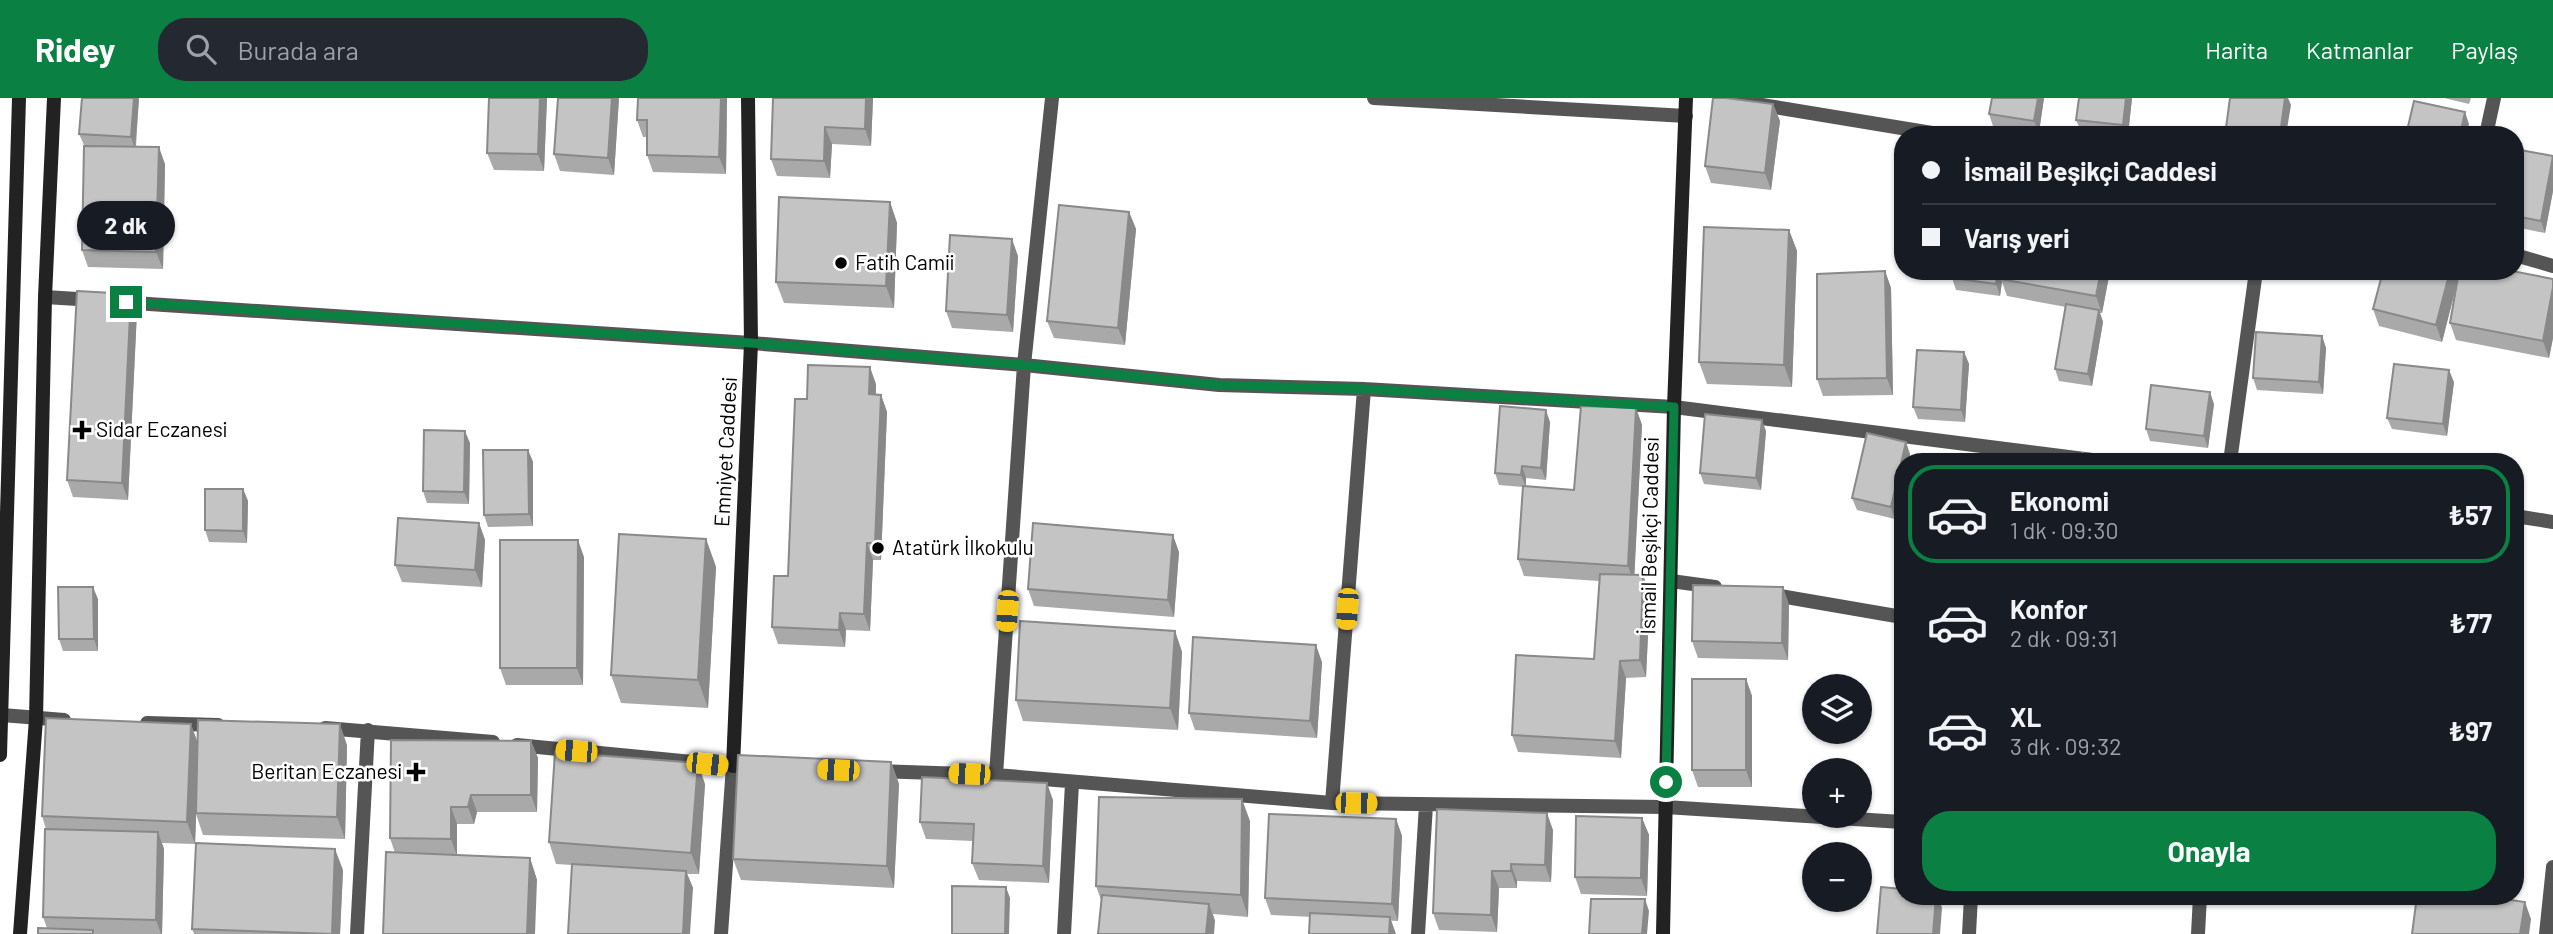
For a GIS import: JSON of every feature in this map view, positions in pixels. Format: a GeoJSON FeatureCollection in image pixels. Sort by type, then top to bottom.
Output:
{"type":"FeatureCollection","features":[{"type":"Feature","properties":{"kind":"street"},"geometry":{"type":"LineString","coordinates":[[0,755],[19,98]]}},
{"type":"Feature","properties":{"kind":"street"},"geometry":{"type":"LineString","coordinates":[[20,934],[36,719],[45,297],[54,98]]}},
{"type":"Feature","properties":{"kind":"street","name":"Emniyet Caddesi"},"geometry":{"type":"LineString","coordinates":[[733,766],[751,343],[748,98]]}},
{"type":"Feature","properties":{"kind":"street"},"geometry":{"type":"LineString","coordinates":[[996,775],[1024,365],[1052,98]]}},
{"type":"Feature","properties":{"kind":"street"},"geometry":{"type":"LineString","coordinates":[[1374,98],[1686,116]]}},
{"type":"Feature","properties":{"kind":"street","name":"İsmail Beşikçi Caddesi"},"geometry":{"type":"LineString","coordinates":[[1663,934],[1674,407],[1686,98]]}},
{"type":"Feature","properties":{"kind":"street"},"geometry":{"type":"LineString","coordinates":[[1720,98],[1894,127]]}},
{"type":"Feature","properties":{"kind":"street"},"geometry":{"type":"LineString","coordinates":[[2488,126],[2494,98]]}},
{"type":"Feature","properties":{"kind":"street"},"geometry":{"type":"LineString","coordinates":[[2524,258],[2553,265]]}},
{"type":"Feature","properties":{"kind":"street"},"geometry":{"type":"LineString","coordinates":[[2231,453],[2255,280]]}},
{"type":"Feature","properties":{"kind":"street"},"geometry":{"type":"LineString","coordinates":[[45,297],[751,343],[1024,365],[1219,385],[1364,389],[1674,407],[2037,453]]}},
{"type":"Feature","properties":{"kind":"street"},"geometry":{"type":"LineString","coordinates":[[1332,803],[1364,389]]}},
{"type":"Feature","properties":{"kind":"street"},"geometry":{"type":"LineString","coordinates":[[2524,517],[2553,522]]}},
{"type":"Feature","properties":{"kind":"street"},"geometry":{"type":"LineString","coordinates":[[1671,581],[1725,588]]}},
{"type":"Feature","properties":{"kind":"street"},"geometry":{"type":"LineString","coordinates":[[1752,592],[1894,616]]}},
{"type":"Feature","properties":{"kind":"street"},"geometry":{"type":"LineString","coordinates":[[2,715],[77,720]]}},
{"type":"Feature","properties":{"kind":"street"},"geometry":{"type":"LineString","coordinates":[[133,722],[230,725]]}},
{"type":"Feature","properties":{"kind":"street"},"geometry":{"type":"LineString","coordinates":[[313,728],[368,730],[760,767]]}},
{"type":"Feature","properties":{"kind":"street"},"geometry":{"type":"LineString","coordinates":[[357,934],[368,730]]}},
{"type":"Feature","properties":{"kind":"street"},"geometry":{"type":"LineString","coordinates":[[721,934],[733,766]]}},
{"type":"Feature","properties":{"kind":"street"},"geometry":{"type":"LineString","coordinates":[[857,770],[996,775],[1332,803],[1665,807],[1894,821]]}},
{"type":"Feature","properties":{"kind":"street"},"geometry":{"type":"LineString","coordinates":[[1064,934],[1072,783]]}},
{"type":"Feature","properties":{"kind":"street"},"geometry":{"type":"LineString","coordinates":[[1418,934],[1426,805]]}},
{"type":"Feature","properties":{"kind":"street"},"geometry":{"type":"LineString","coordinates":[[2546,934],[2553,867]]}},
{"type":"Feature","properties":{"kind":"street"},"geometry":{"type":"LineString","coordinates":[[1969,934],[1971,905]]}},
{"type":"Feature","properties":{"kind":"street"},"geometry":{"type":"LineString","coordinates":[[2197,934],[2199,905]]}},
{"type":"Feature","properties":{"kind":"building"},"geometry":{"type":"Polygon","coordinates":[[[82,98],[134,98],[131,137],[79,134],[82,98]]]}},
{"type":"Feature","properties":{"kind":"building"},"geometry":{"type":"Polygon","coordinates":[[[489,98],[540,98],[538,154],[487,153],[489,98]]]}},
{"type":"Feature","properties":{"kind":"building"},"geometry":{"type":"Polygon","coordinates":[[[558,98],[612,98],[608,158],[554,154],[558,98]]]}},
{"type":"Feature","properties":{"kind":"building"},"geometry":{"type":"Polygon","coordinates":[[[638,98],[721,98],[719,157],[647,155],[647,120],[637,120],[638,98]]]}},
{"type":"Feature","properties":{"kind":"building"},"geometry":{"type":"Polygon","coordinates":[[[773,98],[866,98],[865,129],[825,127],[824,161],[771,159],[773,98]]]}},
{"type":"Feature","properties":{"kind":"building"},"geometry":{"type":"Polygon","coordinates":[[[1713,98],[1773,104],[1765,173],[1705,166],[1713,98]]]}},
{"type":"Feature","properties":{"kind":"building"},"geometry":{"type":"Polygon","coordinates":[[[1992,98],[2038,98],[2034,121],[1989,114],[1992,98]]]}},
{"type":"Feature","properties":{"kind":"building"},"geometry":{"type":"Polygon","coordinates":[[[2079,98],[2126,98],[2123,125],[2076,120],[2079,98]]]}},
{"type":"Feature","properties":{"kind":"building"},"geometry":{"type":"Polygon","coordinates":[[[2230,98],[2285,98],[2281,126],[2226,126],[2230,98]]]}},
{"type":"Feature","properties":{"kind":"building"},"geometry":{"type":"Polygon","coordinates":[[[2414,101],[2465,112],[2462,126],[2408,126],[2414,101]]]}},
{"type":"Feature","properties":{"kind":"building"},"geometry":{"type":"Polygon","coordinates":[[[84,146],[159,147],[156,252],[82,250],[84,146]]]}},
{"type":"Feature","properties":{"kind":"building"},"geometry":{"type":"Polygon","coordinates":[[[2524,151],[2553,156],[2541,221],[2524,218],[2524,151]]]}},
{"type":"Feature","properties":{"kind":"building","name":"Fatih Camii"},"geometry":{"type":"Polygon","coordinates":[[[779,197],[890,202],[886,286],[776,282],[779,197]]]}},
{"type":"Feature","properties":{"kind":"building"},"geometry":{"type":"Polygon","coordinates":[[[1059,205],[1129,212],[1118,328],[1047,321],[1059,205]]]}},
{"type":"Feature","properties":{"kind":"building"},"geometry":{"type":"Polygon","coordinates":[[[1704,227],[1789,230],[1784,365],[1699,362],[1704,227]]]}},
{"type":"Feature","properties":{"kind":"building"},"geometry":{"type":"Polygon","coordinates":[[[950,235],[1012,239],[1007,315],[946,311],[950,235]]]}},
{"type":"Feature","properties":{"kind":"building"},"geometry":{"type":"Polygon","coordinates":[[[1885,271],[1887,378],[1817,379],[1817,274],[1885,271]]]}},
{"type":"Feature","properties":{"kind":"building"},"geometry":{"type":"Polygon","coordinates":[[[2524,273],[2553,279],[2543,341],[2450,323],[2457,280],[2524,280],[2524,273]]]}},
{"type":"Feature","properties":{"kind":"building"},"geometry":{"type":"Polygon","coordinates":[[[1967,280],[1996,280],[1996,284],[1967,280]]]}},
{"type":"Feature","properties":{"kind":"building"},"geometry":{"type":"Polygon","coordinates":[[[2006,280],[2099,280],[2096,296],[2006,280]]]}},
{"type":"Feature","properties":{"kind":"building"},"geometry":{"type":"Polygon","coordinates":[[[2381,280],[2448,280],[2436,325],[2373,309],[2381,280]]]}},
{"type":"Feature","properties":{"kind":"building"},"geometry":{"type":"Polygon","coordinates":[[[77,291],[131,294],[122,483],[67,480],[77,291]]]}},
{"type":"Feature","properties":{"kind":"building"},"geometry":{"type":"Polygon","coordinates":[[[2066,304],[2099,310],[2088,374],[2055,369],[2066,304]]]}},
{"type":"Feature","properties":{"kind":"building"},"geometry":{"type":"Polygon","coordinates":[[[2256,332],[2322,336],[2319,382],[2253,378],[2256,332]]]}},
{"type":"Feature","properties":{"kind":"building"},"geometry":{"type":"Polygon","coordinates":[[[1917,350],[1964,352],[1961,410],[1913,407],[1917,350]]]}},
{"type":"Feature","properties":{"kind":"building"},"geometry":{"type":"Polygon","coordinates":[[[2394,364],[2449,370],[2443,424],[2387,418],[2394,364]]]}},
{"type":"Feature","properties":{"kind":"building"},"geometry":{"type":"Polygon","coordinates":[[[808,365],[870,367],[869,394],[881,395],[875,543],[867,543],[864,614],[840,613],[839,630],[772,627],[774,576],[788,576],[795,399],[807,399],[808,365]]]}},
{"type":"Feature","properties":{"kind":"building"},"geometry":{"type":"Polygon","coordinates":[[[2151,385],[2210,392],[2204,436],[2146,429],[2151,385]]]}},
{"type":"Feature","properties":{"kind":"building"},"geometry":{"type":"Polygon","coordinates":[[[1500,406],[1546,410],[1541,468],[1522,466],[1521,475],[1495,473],[1500,406]]]}},
{"type":"Feature","properties":{"kind":"building"},"geometry":{"type":"Polygon","coordinates":[[[1581,406],[1636,408],[1628,566],[1518,559],[1523,486],[1574,490],[1581,406]]]}},
{"type":"Feature","properties":{"kind":"building"},"geometry":{"type":"Polygon","coordinates":[[[1705,414],[1762,420],[1756,478],[1700,473],[1705,414]]]}},
{"type":"Feature","properties":{"kind":"building"},"geometry":{"type":"Polygon","coordinates":[[[424,430],[465,431],[464,492],[423,491],[424,430]]]}},
{"type":"Feature","properties":{"kind":"building"},"geometry":{"type":"Polygon","coordinates":[[[1867,433],[1906,442],[1903,453],[1894,453],[1894,494],[1891,507],[1852,498],[1867,433]]]}},
{"type":"Feature","properties":{"kind":"building"},"geometry":{"type":"Polygon","coordinates":[[[483,450],[528,450],[529,514],[484,515],[483,450]]]}},
{"type":"Feature","properties":{"kind":"building"},"geometry":{"type":"Polygon","coordinates":[[[205,489],[243,489],[243,531],[205,530],[205,489]]]}},
{"type":"Feature","properties":{"kind":"building"},"geometry":{"type":"Polygon","coordinates":[[[398,518],[479,523],[475,570],[395,565],[398,518]]]}},
{"type":"Feature","properties":{"kind":"building"},"geometry":{"type":"Polygon","coordinates":[[[1033,523],[1173,535],[1168,600],[1028,589],[1033,523]]]}},
{"type":"Feature","properties":{"kind":"building"},"geometry":{"type":"Polygon","coordinates":[[[619,534],[706,539],[698,680],[611,675],[619,534]]]}},
{"type":"Feature","properties":{"kind":"building"},"geometry":{"type":"Polygon","coordinates":[[[500,540],[578,540],[577,668],[500,668],[500,540]]]}},
{"type":"Feature","properties":{"kind":"building"},"geometry":{"type":"Polygon","coordinates":[[[1600,574],[1643,575],[1640,660],[1620,661],[1615,741],[1512,735],[1516,655],[1594,659],[1600,574]]]}},
{"type":"Feature","properties":{"kind":"building"},"geometry":{"type":"Polygon","coordinates":[[[1693,585],[1783,587],[1782,643],[1692,641],[1693,585]]]}},
{"type":"Feature","properties":{"kind":"building"},"geometry":{"type":"Polygon","coordinates":[[[58,587],[93,587],[94,639],[59,639],[58,587]]]}},
{"type":"Feature","properties":{"kind":"building"},"geometry":{"type":"Polygon","coordinates":[[[1020,621],[1175,631],[1170,708],[1016,700],[1020,621]]]}},
{"type":"Feature","properties":{"kind":"building"},"geometry":{"type":"Polygon","coordinates":[[[1193,637],[1316,645],[1310,721],[1189,713],[1193,637]]]}},
{"type":"Feature","properties":{"kind":"building"},"geometry":{"type":"Polygon","coordinates":[[[1692,679],[1746,679],[1746,770],[1692,770],[1692,679]]]}},
{"type":"Feature","properties":{"kind":"building"},"geometry":{"type":"Polygon","coordinates":[[[46,718],[191,724],[187,822],[42,816],[46,718]]]}},
{"type":"Feature","properties":{"kind":"building"},"geometry":{"type":"Polygon","coordinates":[[[198,720],[340,724],[337,817],[196,813],[198,720]]]}},
{"type":"Feature","properties":{"kind":"building"},"geometry":{"type":"Polygon","coordinates":[[[391,740],[531,741],[531,795],[471,795],[468,807],[451,807],[451,839],[390,838],[391,740]]]}},
{"type":"Feature","properties":{"kind":"building"},"geometry":{"type":"Polygon","coordinates":[[[555,752],[698,763],[691,853],[549,842],[555,752]]]}},
{"type":"Feature","properties":{"kind":"building"},"geometry":{"type":"Polygon","coordinates":[[[738,755],[891,762],[887,866],[733,859],[738,755]]]}},
{"type":"Feature","properties":{"kind":"building"},"geometry":{"type":"Polygon","coordinates":[[[922,777],[1047,783],[1043,866],[972,863],[974,824],[920,822],[922,777]]]}},
{"type":"Feature","properties":{"kind":"building"},"geometry":{"type":"Polygon","coordinates":[[[1099,797],[1242,799],[1241,895],[1096,886],[1099,797]]]}},
{"type":"Feature","properties":{"kind":"building"},"geometry":{"type":"Polygon","coordinates":[[[1437,809],[1547,813],[1545,865],[1511,864],[1511,871],[1492,871],[1491,915],[1433,913],[1437,809]]]}},
{"type":"Feature","properties":{"kind":"building"},"geometry":{"type":"Polygon","coordinates":[[[1269,814],[1396,819],[1392,904],[1265,898],[1269,814]]]}},
{"type":"Feature","properties":{"kind":"building"},"geometry":{"type":"Polygon","coordinates":[[[1576,816],[1642,818],[1641,878],[1575,877],[1576,816]]]}},
{"type":"Feature","properties":{"kind":"building"},"geometry":{"type":"Polygon","coordinates":[[[45,829],[158,832],[156,920],[43,917],[45,829]]]}},
{"type":"Feature","properties":{"kind":"building"},"geometry":{"type":"Polygon","coordinates":[[[196,843],[335,849],[332,934],[192,929],[196,843]]]}},
{"type":"Feature","properties":{"kind":"building"},"geometry":{"type":"Polygon","coordinates":[[[386,852],[530,858],[527,934],[383,934],[386,852]]]}},
{"type":"Feature","properties":{"kind":"building"},"geometry":{"type":"Polygon","coordinates":[[[572,864],[686,871],[683,934],[568,934],[572,864]]]}},
{"type":"Feature","properties":{"kind":"building"},"geometry":{"type":"Polygon","coordinates":[[[952,886],[1006,887],[1005,934],[952,934],[952,886]]]}},
{"type":"Feature","properties":{"kind":"building"},"geometry":{"type":"Polygon","coordinates":[[[1881,887],[1894,888],[1894,905],[1935,905],[1933,934],[1877,934],[1881,887]]]}},
{"type":"Feature","properties":{"kind":"building"},"geometry":{"type":"Polygon","coordinates":[[[1102,895],[1209,904],[1206,934],[1098,934],[1102,895]]]}},
{"type":"Feature","properties":{"kind":"building"},"geometry":{"type":"Polygon","coordinates":[[[1591,899],[1645,899],[1642,934],[1589,934],[1591,899]]]}},
{"type":"Feature","properties":{"kind":"building"},"geometry":{"type":"Polygon","coordinates":[[[2525,902],[2520,934],[2412,934],[2416,905],[2524,905],[2525,902]]]}},
{"type":"Feature","properties":{"kind":"building"},"geometry":{"type":"Polygon","coordinates":[[[1310,913],[1390,917],[1389,934],[1309,934],[1310,913]]]}},
{"type":"Feature","properties":{"kind":"building"},"geometry":{"type":"Polygon","coordinates":[[[38,928],[93,930],[93,934],[38,934],[38,928]]]}},
{"type":"Feature","properties":{"kind":"place","name":"Fatih Camii"},"geometry":{"type":"Point","coordinates":[841,263]}},
{"type":"Feature","properties":{"kind":"place","name":"Sidar Eczanesi"},"geometry":{"type":"Point","coordinates":[82,430]}},
{"type":"Feature","properties":{"kind":"place","name":"Atatürk İlkokulu"},"geometry":{"type":"Point","coordinates":[878,548]}},
{"type":"Feature","properties":{"kind":"place","name":"Beritan Eczanesi"},"geometry":{"type":"Point","coordinates":[416,772]}},
{"type":"Feature","properties":{"kind":"route"},"geometry":{"type":"LineString","coordinates":[[126,302],[751,343],[1024,365],[1219,385],[1364,389],[1674,407],[1666,782]]}}]}
